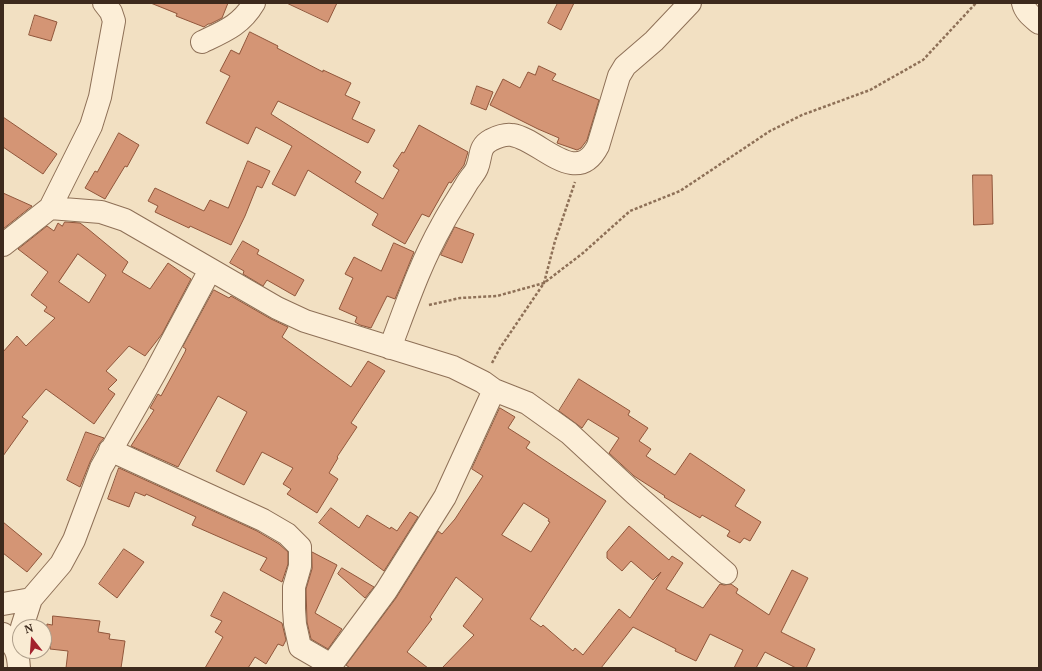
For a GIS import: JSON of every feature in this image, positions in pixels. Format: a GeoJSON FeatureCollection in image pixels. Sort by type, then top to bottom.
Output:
{"type":"FeatureCollection","features":[{"type":"Feature","properties":{"kind":"street"},"geometry":{"type":"LineString","coordinates":[[3,245],[50,208],[91,126],[100,97],[114,21],[111,12],[104,3]]}},
{"type":"Feature","properties":{"kind":"street"},"geometry":{"type":"LineString","coordinates":[[202,42],[229,29],[248,12],[254,3]]}},
{"type":"Feature","properties":{"kind":"street"},"geometry":{"type":"LineString","coordinates":[[390,348],[412,287],[442,225],[477,168],[482,146],[501,136],[512,135],[526,140],[566,163],[574,164],[589,159],[598,146],[619,76],[625,66],[654,41],[690,3]]}},
{"type":"Feature","properties":{"kind":"street"},"geometry":{"type":"LineString","coordinates":[[1023,3],[1024,8],[1030,16],[1039,23]]}},
{"type":"Feature","properties":{"kind":"street"},"geometry":{"type":"LineString","coordinates":[[50,208],[101,212],[125,220],[277,308],[305,320],[452,367],[488,386],[527,403],[569,432],[634,494],[726,573]]}},
{"type":"Feature","properties":{"kind":"street"},"geometry":{"type":"LineString","coordinates":[[25,619],[31,599],[62,564],[74,540],[101,468],[110,450],[155,373],[210,270]]}},
{"type":"Feature","properties":{"kind":"street"},"geometry":{"type":"LineString","coordinates":[[110,450],[263,520],[287,534],[300,547],[300,566],[294,587],[295,624],[300,647],[330,667],[386,591],[445,497],[488,386]]}},
{"type":"Feature","properties":{"kind":"street"},"geometry":{"type":"LineString","coordinates":[[3,604],[31,599]]}},
{"type":"Feature","properties":{"kind":"path"},"geometry":{"type":"LineString","coordinates":[[488,386],[500,348],[544,283],[583,252],[630,211],[680,191],[770,131],[802,114],[870,90],[923,60],[976,3]]}},
{"type":"Feature","properties":{"kind":"path"},"geometry":{"type":"LineString","coordinates":[[544,283],[555,241],[581,162]]}},
{"type":"Feature","properties":{"kind":"path"},"geometry":{"type":"LineString","coordinates":[[402,316],[421,307],[460,298],[497,296],[544,283]]}},
{"type":"Feature","properties":{"kind":"building"},"geometry":{"type":"Polygon","coordinates":[[[151,3],[228,3],[222,18],[204,27],[176,16],[177,14],[151,3]]]}},
{"type":"Feature","properties":{"kind":"building"},"geometry":{"type":"Polygon","coordinates":[[[287,3],[337,3],[328,22],[287,3]]]}},
{"type":"Feature","properties":{"kind":"building"},"geometry":{"type":"Polygon","coordinates":[[[558,3],[574,3],[561,30],[548,23],[558,3]]]}},
{"type":"Feature","properties":{"kind":"building"},"geometry":{"type":"Polygon","coordinates":[[[35,15],[57,22],[51,41],[29,35],[35,15]]]}},
{"type":"Feature","properties":{"kind":"building"},"geometry":{"type":"Polygon","coordinates":[[[250,32],[323,72],[323,70],[351,83],[345,95],[360,102],[352,119],[375,130],[368,143],[278,101],[271,114],[361,172],[355,182],[383,199],[399,170],[393,166],[402,152],[404,153],[419,125],[468,152],[464,165],[451,183],[449,182],[429,217],[422,214],[405,244],[372,225],[378,214],[308,170],[295,196],[272,184],[292,146],[256,127],[248,144],[206,123],[230,76],[220,71],[231,50],[239,54],[250,32]]]}},
{"type":"Feature","properties":{"kind":"building"},"geometry":{"type":"Polygon","coordinates":[[[539,66],[556,74],[552,80],[599,100],[587,140],[581,148],[577,150],[557,143],[559,138],[490,105],[503,79],[520,88],[528,72],[535,75],[539,66]]]}},
{"type":"Feature","properties":{"kind":"building"},"geometry":{"type":"Polygon","coordinates":[[[477,86],[493,92],[486,110],[471,104],[477,86]]]}},
{"type":"Feature","properties":{"kind":"building"},"geometry":{"type":"Polygon","coordinates":[[[3,117],[57,154],[43,174],[3,147],[3,117]]]}},
{"type":"Feature","properties":{"kind":"building"},"geometry":{"type":"Polygon","coordinates":[[[119,133],[139,145],[127,167],[125,166],[105,199],[85,188],[95,171],[97,172],[119,133]]]}},
{"type":"Feature","properties":{"kind":"building"},"geometry":{"type":"Polygon","coordinates":[[[248,161],[270,171],[262,188],[257,186],[231,245],[155,212],[158,206],[148,201],[155,188],[204,211],[210,200],[228,208],[248,161]]]}},
{"type":"Feature","properties":{"kind":"building"},"geometry":{"type":"Polygon","coordinates":[[[973,175],[992,175],[993,224],[974,225],[973,175]]]}},
{"type":"Feature","properties":{"kind":"building"},"geometry":{"type":"Polygon","coordinates":[[[3,193],[32,206],[3,229],[3,193]]]}},
{"type":"Feature","properties":{"kind":"building"},"geometry":{"type":"Polygon","coordinates":[[[65,222],[80,223],[128,262],[122,272],[150,289],[168,263],[191,279],[162,334],[145,356],[129,346],[106,371],[117,380],[108,389],[115,394],[94,424],[46,389],[22,417],[28,421],[3,456],[3,352],[17,336],[26,346],[55,318],[44,311],[47,307],[31,295],[48,272],[18,249],[47,226],[54,231],[58,223],[62,226],[65,222]],[[78,254],[59,282],[89,303],[106,275],[78,254]]]}},
{"type":"Feature","properties":{"kind":"building"},"geometry":{"type":"Polygon","coordinates":[[[455,227],[474,234],[462,263],[441,255],[455,227]]]}},
{"type":"Feature","properties":{"kind":"building"},"geometry":{"type":"Polygon","coordinates":[[[243,241],[259,250],[257,254],[304,280],[295,296],[267,280],[263,286],[243,274],[244,271],[230,263],[243,241]]]}},
{"type":"Feature","properties":{"kind":"building"},"geometry":{"type":"Polygon","coordinates":[[[394,243],[414,252],[395,299],[387,296],[371,328],[360,325],[355,322],[357,317],[339,309],[353,278],[345,274],[354,257],[381,271],[394,243]]]}},
{"type":"Feature","properties":{"kind":"building"},"geometry":{"type":"Polygon","coordinates":[[[214,290],[229,298],[231,296],[288,327],[282,337],[351,387],[368,361],[385,371],[351,423],[357,427],[337,457],[338,458],[329,473],[338,479],[317,513],[287,494],[291,489],[283,484],[293,468],[262,452],[244,485],[216,471],[247,412],[218,396],[178,467],[131,446],[154,410],[150,408],[158,394],[161,396],[185,352],[186,349],[183,347],[214,290]]]}},
{"type":"Feature","properties":{"kind":"building"},"geometry":{"type":"Polygon","coordinates":[[[579,379],[630,411],[628,415],[648,428],[639,441],[651,449],[646,456],[675,475],[690,453],[745,490],[735,506],[761,522],[750,541],[744,538],[740,543],[727,536],[730,531],[702,515],[700,518],[664,497],[665,496],[634,476],[609,453],[619,438],[588,419],[582,428],[559,411],[579,379]]]}},
{"type":"Feature","properties":{"kind":"building"},"geometry":{"type":"Polygon","coordinates":[[[500,408],[515,417],[508,428],[530,442],[526,448],[606,501],[530,619],[541,627],[543,625],[573,651],[575,648],[583,655],[619,609],[630,618],[661,572],[653,580],[631,561],[622,571],[607,558],[607,552],[629,526],[669,560],[672,556],[683,563],[666,589],[703,608],[720,584],[731,584],[738,589],[736,593],[769,615],[792,570],[808,578],[781,632],[815,649],[806,668],[796,668],[765,652],[756,668],[734,668],[743,650],[710,634],[696,661],[633,627],[601,668],[442,668],[474,635],[463,626],[483,599],[456,577],[430,617],[432,619],[407,652],[428,668],[350,668],[346,665],[396,598],[438,531],[442,534],[455,519],[483,476],[472,469],[500,408]],[[524,503],[502,535],[531,552],[550,522],[548,521],[549,519],[524,503]]]}},
{"type":"Feature","properties":{"kind":"building"},"geometry":{"type":"Polygon","coordinates":[[[86,432],[104,438],[99,444],[90,462],[80,487],[67,480],[86,432]]]}},
{"type":"Feature","properties":{"kind":"building"},"geometry":{"type":"Polygon","coordinates":[[[119,468],[257,531],[279,544],[288,552],[288,564],[282,582],[260,570],[267,558],[192,525],[196,517],[146,494],[145,496],[135,492],[129,507],[108,499],[119,468]]]}},
{"type":"Feature","properties":{"kind":"building"},"geometry":{"type":"Polygon","coordinates":[[[331,508],[359,528],[367,515],[390,529],[391,527],[397,531],[410,512],[418,517],[384,571],[319,523],[331,508]]]}},
{"type":"Feature","properties":{"kind":"building"},"geometry":{"type":"Polygon","coordinates":[[[3,522],[42,554],[27,572],[3,553],[3,522]]]}},
{"type":"Feature","properties":{"kind":"building"},"geometry":{"type":"Polygon","coordinates":[[[124,549],[144,562],[117,598],[99,584],[124,549]]]}},
{"type":"Feature","properties":{"kind":"building"},"geometry":{"type":"Polygon","coordinates":[[[312,552],[337,565],[315,613],[342,629],[328,649],[311,639],[307,622],[306,589],[312,569],[312,552]]]}},
{"type":"Feature","properties":{"kind":"building"},"geometry":{"type":"Polygon","coordinates":[[[342,568],[374,587],[365,598],[338,574],[342,568]]]}},
{"type":"Feature","properties":{"kind":"building"},"geometry":{"type":"Polygon","coordinates":[[[224,592],[282,623],[286,640],[283,646],[278,644],[266,664],[255,657],[248,668],[205,668],[223,637],[215,632],[222,621],[211,616],[224,592]]]}},
{"type":"Feature","properties":{"kind":"building"},"geometry":{"type":"Polygon","coordinates":[[[53,616],[100,621],[98,632],[110,634],[109,639],[125,641],[121,668],[66,668],[68,651],[52,649],[53,616]]]}}]}
